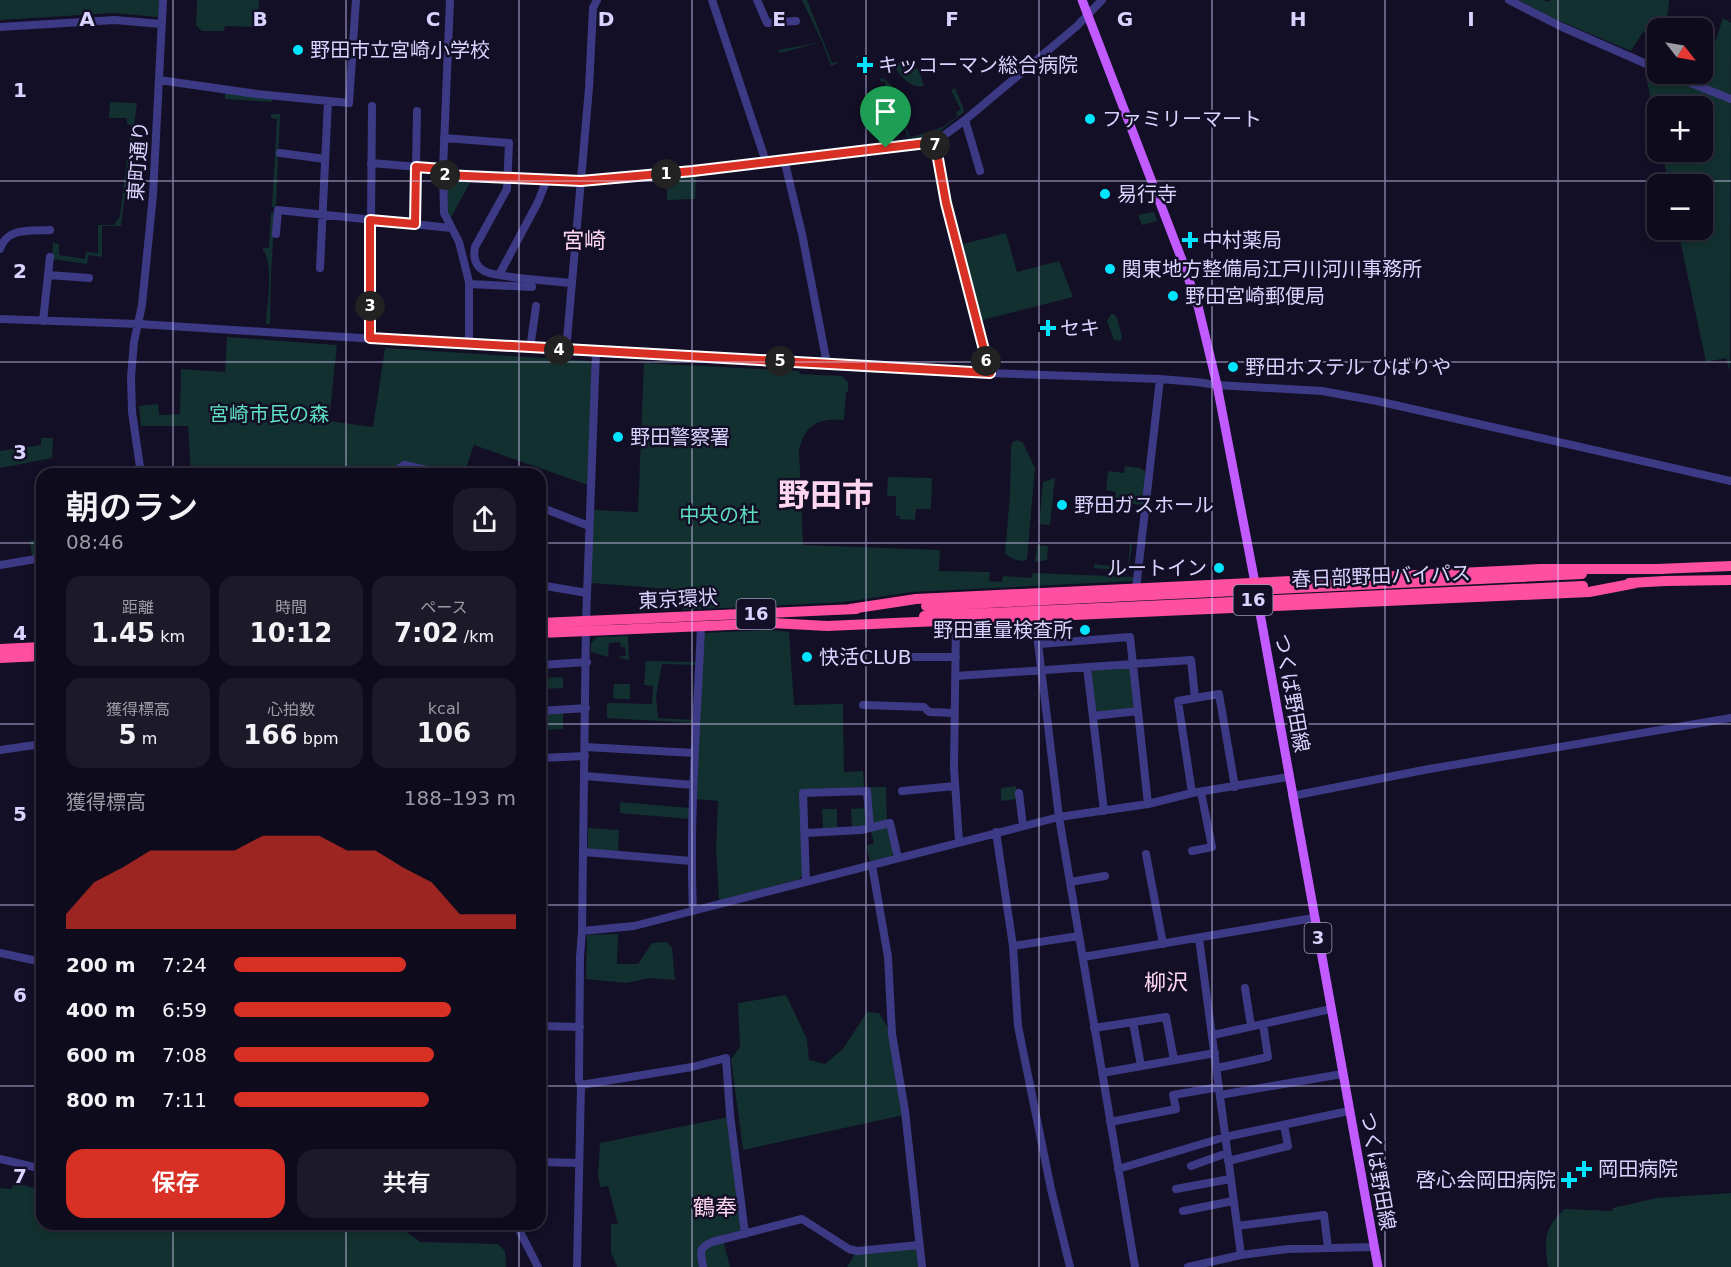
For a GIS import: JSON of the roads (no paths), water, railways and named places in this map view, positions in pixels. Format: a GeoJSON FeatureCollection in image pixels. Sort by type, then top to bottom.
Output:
{"type":"FeatureCollection","features":[{"type":"Feature","properties":{"kind":"highway","name":"春日部野田バイパス"},"geometry":{"type":"LineString","coordinates":[[925,611],[1731,566]]}},
{"type":"Feature","properties":{"kind":"highway","name":"16"},"geometry":{"type":"LineString","coordinates":[[850,609],[916,599],[1255,582],[1540,569],[1664,569]]}},
{"type":"Feature","properties":{"kind":"highway","name":"春日部野田バイパス"},"geometry":{"type":"LineString","coordinates":[[925,611],[1731,580]]}},
{"type":"Feature","properties":{"kind":"highway","name":"16"},"geometry":{"type":"LineString","coordinates":[[772,623],[827,626],[1259,608],[1589,592],[1635,583]]}},
{"type":"Feature","properties":{"kind":"highway","name":"東京環状"},"geometry":{"type":"LineString","coordinates":[[546,632],[586,626],[850,609],[925,611]]}},
{"type":"Feature","properties":{"kind":"highway","name":"東京環状"},"geometry":{"type":"LineString","coordinates":[[546,623],[701,627],[925,611]]}},
{"type":"Feature","properties":{"kind":"highway"},"geometry":{"type":"LineString","coordinates":[[0,649],[36,647]]}},
{"type":"Feature","properties":{"kind":"highway"},"geometry":{"type":"LineString","coordinates":[[0,658],[36,656]]}},
{"type":"Feature","properties":{"kind":"main road","name":"つくば野田線"},"geometry":{"type":"LineString","coordinates":[[1082,0],[1191,283],[1217,386],[1255,582],[1341,1074],[1378,1267]]}},
{"type":"Feature","properties":{"kind":"street","name":"東町通り"},"geometry":{"type":"LineString","coordinates":[[140,468],[132,412],[131,377],[153,195],[163,0]]}},
{"type":"Feature","properties":{"kind":"street"},"geometry":{"type":"LineString","coordinates":[[159,80],[257,94],[349,103],[356,0]]}},
{"type":"Feature","properties":{"kind":"street"},"geometry":{"type":"LineString","coordinates":[[450,0],[443,172],[444,213],[465,262],[469,284],[469,345]]}},
{"type":"Feature","properties":{"kind":"street"},"geometry":{"type":"LineString","coordinates":[[566,351],[593,8],[597,0]]}},
{"type":"Feature","properties":{"kind":"street"},"geometry":{"type":"LineString","coordinates":[[712,0],[766,162]]}},
{"type":"Feature","properties":{"kind":"street"},"geometry":{"type":"LineString","coordinates":[[757,0],[767,23],[796,21]]}},
{"type":"Feature","properties":{"kind":"street"},"geometry":{"type":"LineString","coordinates":[[371,163],[443,172],[581,181],[935,142],[965,120],[1087,16],[1102,0]]}},
{"type":"Feature","properties":{"kind":"street"},"geometry":{"type":"LineString","coordinates":[[1509,0],[1562,27],[1647,64]]}},
{"type":"Feature","properties":{"kind":"street"},"geometry":{"type":"LineString","coordinates":[[0,27],[115,20],[161,24]]}},
{"type":"Feature","properties":{"kind":"street"},"geometry":{"type":"LineString","coordinates":[[1684,84],[1731,99]]}},
{"type":"Feature","properties":{"kind":"street"},"geometry":{"type":"LineString","coordinates":[[320,268],[327,101]]}},
{"type":"Feature","properties":{"kind":"street"},"geometry":{"type":"LineString","coordinates":[[370,338],[372,106]]}},
{"type":"Feature","properties":{"kind":"street"},"geometry":{"type":"LineString","coordinates":[[415,224],[417,111]]}},
{"type":"Feature","properties":{"kind":"street"},"geometry":{"type":"LineString","coordinates":[[965,120],[980,171]]}},
{"type":"Feature","properties":{"kind":"street"},"geometry":{"type":"LineString","coordinates":[[444,138],[509,142],[507,189],[476,247],[474,254],[479,268],[484,272],[499,275],[572,283]]}},
{"type":"Feature","properties":{"kind":"street"},"geometry":{"type":"LineString","coordinates":[[935,142],[946,203],[990,373]]}},
{"type":"Feature","properties":{"kind":"street"},"geometry":{"type":"LineString","coordinates":[[280,153],[325,159]]}},
{"type":"Feature","properties":{"kind":"street"},"geometry":{"type":"LineString","coordinates":[[784,159],[802,234],[827,364]]}},
{"type":"Feature","properties":{"kind":"street"},"geometry":{"type":"LineString","coordinates":[[499,275],[538,202],[547,179]]}},
{"type":"Feature","properties":{"kind":"street"},"geometry":{"type":"LineString","coordinates":[[276,234],[278,210],[451,228]]}},
{"type":"Feature","properties":{"kind":"street"},"geometry":{"type":"LineString","coordinates":[[0,249],[4,239],[13,233],[50,230]]}},
{"type":"Feature","properties":{"kind":"street"},"geometry":{"type":"LineString","coordinates":[[43,321],[50,257]]}},
{"type":"Feature","properties":{"kind":"street"},"geometry":{"type":"LineString","coordinates":[[48,275],[89,278]]}},
{"type":"Feature","properties":{"kind":"street"},"geometry":{"type":"LineString","coordinates":[[469,284],[532,287]]}},
{"type":"Feature","properties":{"kind":"street"},"geometry":{"type":"LineString","coordinates":[[530,348],[536,306]]}},
{"type":"Feature","properties":{"kind":"street"},"geometry":{"type":"LineString","coordinates":[[0,319],[139,324],[566,351],[990,373],[1160,379],[1217,386],[1322,391],[1731,481]]}},
{"type":"Feature","properties":{"kind":"street"},"geometry":{"type":"LineString","coordinates":[[577,1267],[586,626],[596,352]]}},
{"type":"Feature","properties":{"kind":"street"},"geometry":{"type":"LineString","coordinates":[[1136,589],[1160,379]]}},
{"type":"Feature","properties":{"kind":"street"},"geometry":{"type":"LineString","coordinates":[[400,468],[404,465],[418,468]]}},
{"type":"Feature","properties":{"kind":"street"},"geometry":{"type":"LineString","coordinates":[[546,509],[589,526]]}},
{"type":"Feature","properties":{"kind":"street"},"geometry":{"type":"LineString","coordinates":[[0,565],[36,559]]}},
{"type":"Feature","properties":{"kind":"street"},"geometry":{"type":"LineString","coordinates":[[546,586],[587,593]]}},
{"type":"Feature","properties":{"kind":"street"},"geometry":{"type":"LineString","coordinates":[[1035,618],[1059,817],[1135,1267]]}},
{"type":"Feature","properties":{"kind":"street"},"geometry":{"type":"LineString","coordinates":[[956,621],[954,713],[955,786],[959,842]]}},
{"type":"Feature","properties":{"kind":"street"},"geometry":{"type":"LineString","coordinates":[[693,911],[691,861],[693,785],[701,627]]}},
{"type":"Feature","properties":{"kind":"street"},"geometry":{"type":"LineString","coordinates":[[1039,644],[1130,637],[1148,804]]}},
{"type":"Feature","properties":{"kind":"street"},"geometry":{"type":"LineString","coordinates":[[901,657],[956,657]]}},
{"type":"Feature","properties":{"kind":"street"},"geometry":{"type":"LineString","coordinates":[[956,676],[1191,660],[1195,698]]}},
{"type":"Feature","properties":{"kind":"street"},"geometry":{"type":"LineString","coordinates":[[546,665],[587,662]]}},
{"type":"Feature","properties":{"kind":"street"},"geometry":{"type":"LineString","coordinates":[[1087,667],[1104,811]]}},
{"type":"Feature","properties":{"kind":"street"},"geometry":{"type":"LineString","coordinates":[[1191,793],[1178,701],[1219,694],[1235,787]]}},
{"type":"Feature","properties":{"kind":"street"},"geometry":{"type":"LineString","coordinates":[[863,705],[924,707],[928,712],[954,713]]}},
{"type":"Feature","properties":{"kind":"street"},"geometry":{"type":"LineString","coordinates":[[546,711],[586,708]]}},
{"type":"Feature","properties":{"kind":"street"},"geometry":{"type":"LineString","coordinates":[[1093,716],[1138,711]]}},
{"type":"Feature","properties":{"kind":"street"},"geometry":{"type":"LineString","coordinates":[[1292,796],[1731,718]]}},
{"type":"Feature","properties":{"kind":"street"},"geometry":{"type":"LineString","coordinates":[[0,750],[36,745]]}},
{"type":"Feature","properties":{"kind":"street"},"geometry":{"type":"LineString","coordinates":[[585,747],[695,753]]}},
{"type":"Feature","properties":{"kind":"street"},"geometry":{"type":"LineString","coordinates":[[546,759],[585,756]]}},
{"type":"Feature","properties":{"kind":"street"},"geometry":{"type":"LineString","coordinates":[[585,776],[693,785]]}},
{"type":"Feature","properties":{"kind":"street"},"geometry":{"type":"LineString","coordinates":[[582,931],[634,926],[1059,817],[1148,804],[1191,793],[1288,777]]}},
{"type":"Feature","properties":{"kind":"street"},"geometry":{"type":"LineString","coordinates":[[902,791],[955,786]]}},
{"type":"Feature","properties":{"kind":"street"},"geometry":{"type":"LineString","coordinates":[[806,882],[803,793],[867,791],[870,828]]}},
{"type":"Feature","properties":{"kind":"street"},"geometry":{"type":"LineString","coordinates":[[1192,851],[1212,847],[1201,792]]}},
{"type":"Feature","properties":{"kind":"street"},"geometry":{"type":"LineString","coordinates":[[1019,793],[1023,826]]}},
{"type":"Feature","properties":{"kind":"street"},"geometry":{"type":"LineString","coordinates":[[806,833],[861,830],[890,823],[898,858]]}},
{"type":"Feature","properties":{"kind":"street"},"geometry":{"type":"LineString","coordinates":[[996,832],[1013,946],[1018,1026],[1070,1267]]}},
{"type":"Feature","properties":{"kind":"street"},"geometry":{"type":"LineString","coordinates":[[584,852],[691,861]]}},
{"type":"Feature","properties":{"kind":"street"},"geometry":{"type":"LineString","coordinates":[[1146,854],[1163,944]]}},
{"type":"Feature","properties":{"kind":"street"},"geometry":{"type":"LineString","coordinates":[[872,865],[888,957],[892,1034],[905,1110],[922,1267]]}},
{"type":"Feature","properties":{"kind":"street"},"geometry":{"type":"LineString","coordinates":[[1070,882],[1105,876]]}},
{"type":"Feature","properties":{"kind":"street"},"geometry":{"type":"LineString","coordinates":[[1083,957],[1314,918]]}},
{"type":"Feature","properties":{"kind":"street"},"geometry":{"type":"LineString","coordinates":[[1013,946],[1080,936]]}},
{"type":"Feature","properties":{"kind":"street"},"geometry":{"type":"LineString","coordinates":[[1199,938],[1240,1255]]}},
{"type":"Feature","properties":{"kind":"street"},"geometry":{"type":"LineString","coordinates":[[0,953],[36,961]]}},
{"type":"Feature","properties":{"kind":"street"},"geometry":{"type":"LineString","coordinates":[[1245,988],[1251,1026]]}},
{"type":"Feature","properties":{"kind":"street"},"geometry":{"type":"LineString","coordinates":[[1213,1035],[1330,1009]]}},
{"type":"Feature","properties":{"kind":"street"},"geometry":{"type":"LineString","coordinates":[[1095,1028],[1166,1017],[1174,1060]]}},
{"type":"Feature","properties":{"kind":"street"},"geometry":{"type":"LineString","coordinates":[[1133,1022],[1141,1066]]}},
{"type":"Feature","properties":{"kind":"street"},"geometry":{"type":"LineString","coordinates":[[1216,1068],[1268,1057],[1263,1024]]}},
{"type":"Feature","properties":{"kind":"street"},"geometry":{"type":"LineString","coordinates":[[546,1026],[580,1027]]}},
{"type":"Feature","properties":{"kind":"street"},"geometry":{"type":"LineString","coordinates":[[1102,1073],[1215,1053]]}},
{"type":"Feature","properties":{"kind":"street"},"geometry":{"type":"LineString","coordinates":[[581,1085],[692,1067],[726,1058],[730,1114],[745,1234]]}},
{"type":"Feature","properties":{"kind":"street"},"geometry":{"type":"LineString","coordinates":[[1110,1122],[1176,1109],[1173,1095],[1341,1074]]}},
{"type":"Feature","properties":{"kind":"street"},"geometry":{"type":"LineString","coordinates":[[1118,1168],[1225,1137],[1349,1111]]}},
{"type":"Feature","properties":{"kind":"street"},"geometry":{"type":"LineString","coordinates":[[1191,1166],[1288,1146],[1284,1125]]}},
{"type":"Feature","properties":{"kind":"street"},"geometry":{"type":"LineString","coordinates":[[0,1159],[36,1168]]}},
{"type":"Feature","properties":{"kind":"street"},"geometry":{"type":"LineString","coordinates":[[546,1162],[579,1163]]}},
{"type":"Feature","properties":{"kind":"street"},"geometry":{"type":"LineString","coordinates":[[1176,1189],[1230,1179]]}},
{"type":"Feature","properties":{"kind":"street"},"geometry":{"type":"LineString","coordinates":[[1183,1211],[1233,1201]]}},
{"type":"Feature","properties":{"kind":"street"},"geometry":{"type":"LineString","coordinates":[[1237,1226],[1324,1215],[1328,1248]]}},
{"type":"Feature","properties":{"kind":"street"},"geometry":{"type":"LineString","coordinates":[[703,1267],[700,1250],[703,1246],[802,1219],[849,1249],[857,1251],[920,1245]]}},
{"type":"Feature","properties":{"kind":"street"},"geometry":{"type":"LineString","coordinates":[[519,1230],[538,1267]]}},
{"type":"Feature","properties":{"kind":"street"},"geometry":{"type":"LineString","coordinates":[[1188,1267],[1240,1255],[1288,1249],[1374,1247]]}},
{"type":"Feature","properties":{"kind":"place","name":"野田市立宮崎小学校"},"geometry":{"type":"Point","coordinates":[298,50]}},
{"type":"Feature","properties":{"kind":"place","name":"キッコーマン総合病院"},"geometry":{"type":"Point","coordinates":[865,65]}},
{"type":"Feature","properties":{"kind":"place","name":"ファミリーマート"},"geometry":{"type":"Point","coordinates":[1090,119]}},
{"type":"Feature","properties":{"kind":"place","name":"易行寺"},"geometry":{"type":"Point","coordinates":[1105,194]}},
{"type":"Feature","properties":{"kind":"place","name":"中村薬局"},"geometry":{"type":"Point","coordinates":[1190,240]}},
{"type":"Feature","properties":{"kind":"place","name":"関東地方整備局江戸川河川事務所"},"geometry":{"type":"Point","coordinates":[1110,269]}},
{"type":"Feature","properties":{"kind":"place","name":"野田宮崎郵便局"},"geometry":{"type":"Point","coordinates":[1173,296]}},
{"type":"Feature","properties":{"kind":"place","name":"セキ"},"geometry":{"type":"Point","coordinates":[1048,328]}},
{"type":"Feature","properties":{"kind":"place","name":"野田ホステル ひばりや"},"geometry":{"type":"Point","coordinates":[1233,367]}},
{"type":"Feature","properties":{"kind":"place","name":"野田警察署"},"geometry":{"type":"Point","coordinates":[618,437]}},
{"type":"Feature","properties":{"kind":"place","name":"野田ガスホール"},"geometry":{"type":"Point","coordinates":[1062,505]}},
{"type":"Feature","properties":{"kind":"place","name":"ルートイン"},"geometry":{"type":"Point","coordinates":[1219,568]}},
{"type":"Feature","properties":{"kind":"place","name":"野田重量検査所"},"geometry":{"type":"Point","coordinates":[1085,630]}},
{"type":"Feature","properties":{"kind":"place","name":"快活CLUB"},"geometry":{"type":"Point","coordinates":[807,657]}},
{"type":"Feature","properties":{"kind":"place","name":"岡田病院"},"geometry":{"type":"Point","coordinates":[1584,1169]}},
{"type":"Feature","properties":{"kind":"place","name":"啓心会岡田病院"},"geometry":{"type":"Point","coordinates":[1569,1180]}},
{"type":"Feature","properties":{"kind":"district","name":"宮崎"},"geometry":{"type":"Point","coordinates":[584,240]}},
{"type":"Feature","properties":{"kind":"district","name":"野田市"},"geometry":{"type":"Point","coordinates":[826,495]}},
{"type":"Feature","properties":{"kind":"district","name":"柳沢"},"geometry":{"type":"Point","coordinates":[1166,982]}},
{"type":"Feature","properties":{"kind":"district","name":"鶴奉"},"geometry":{"type":"Point","coordinates":[715,1207]}},
{"type":"Feature","properties":{"kind":"park label","name":"宮崎市民の森"},"geometry":{"type":"Point","coordinates":[269,414]}},
{"type":"Feature","properties":{"kind":"park label","name":"中央の杜"},"geometry":{"type":"Point","coordinates":[719,515]}}]}
